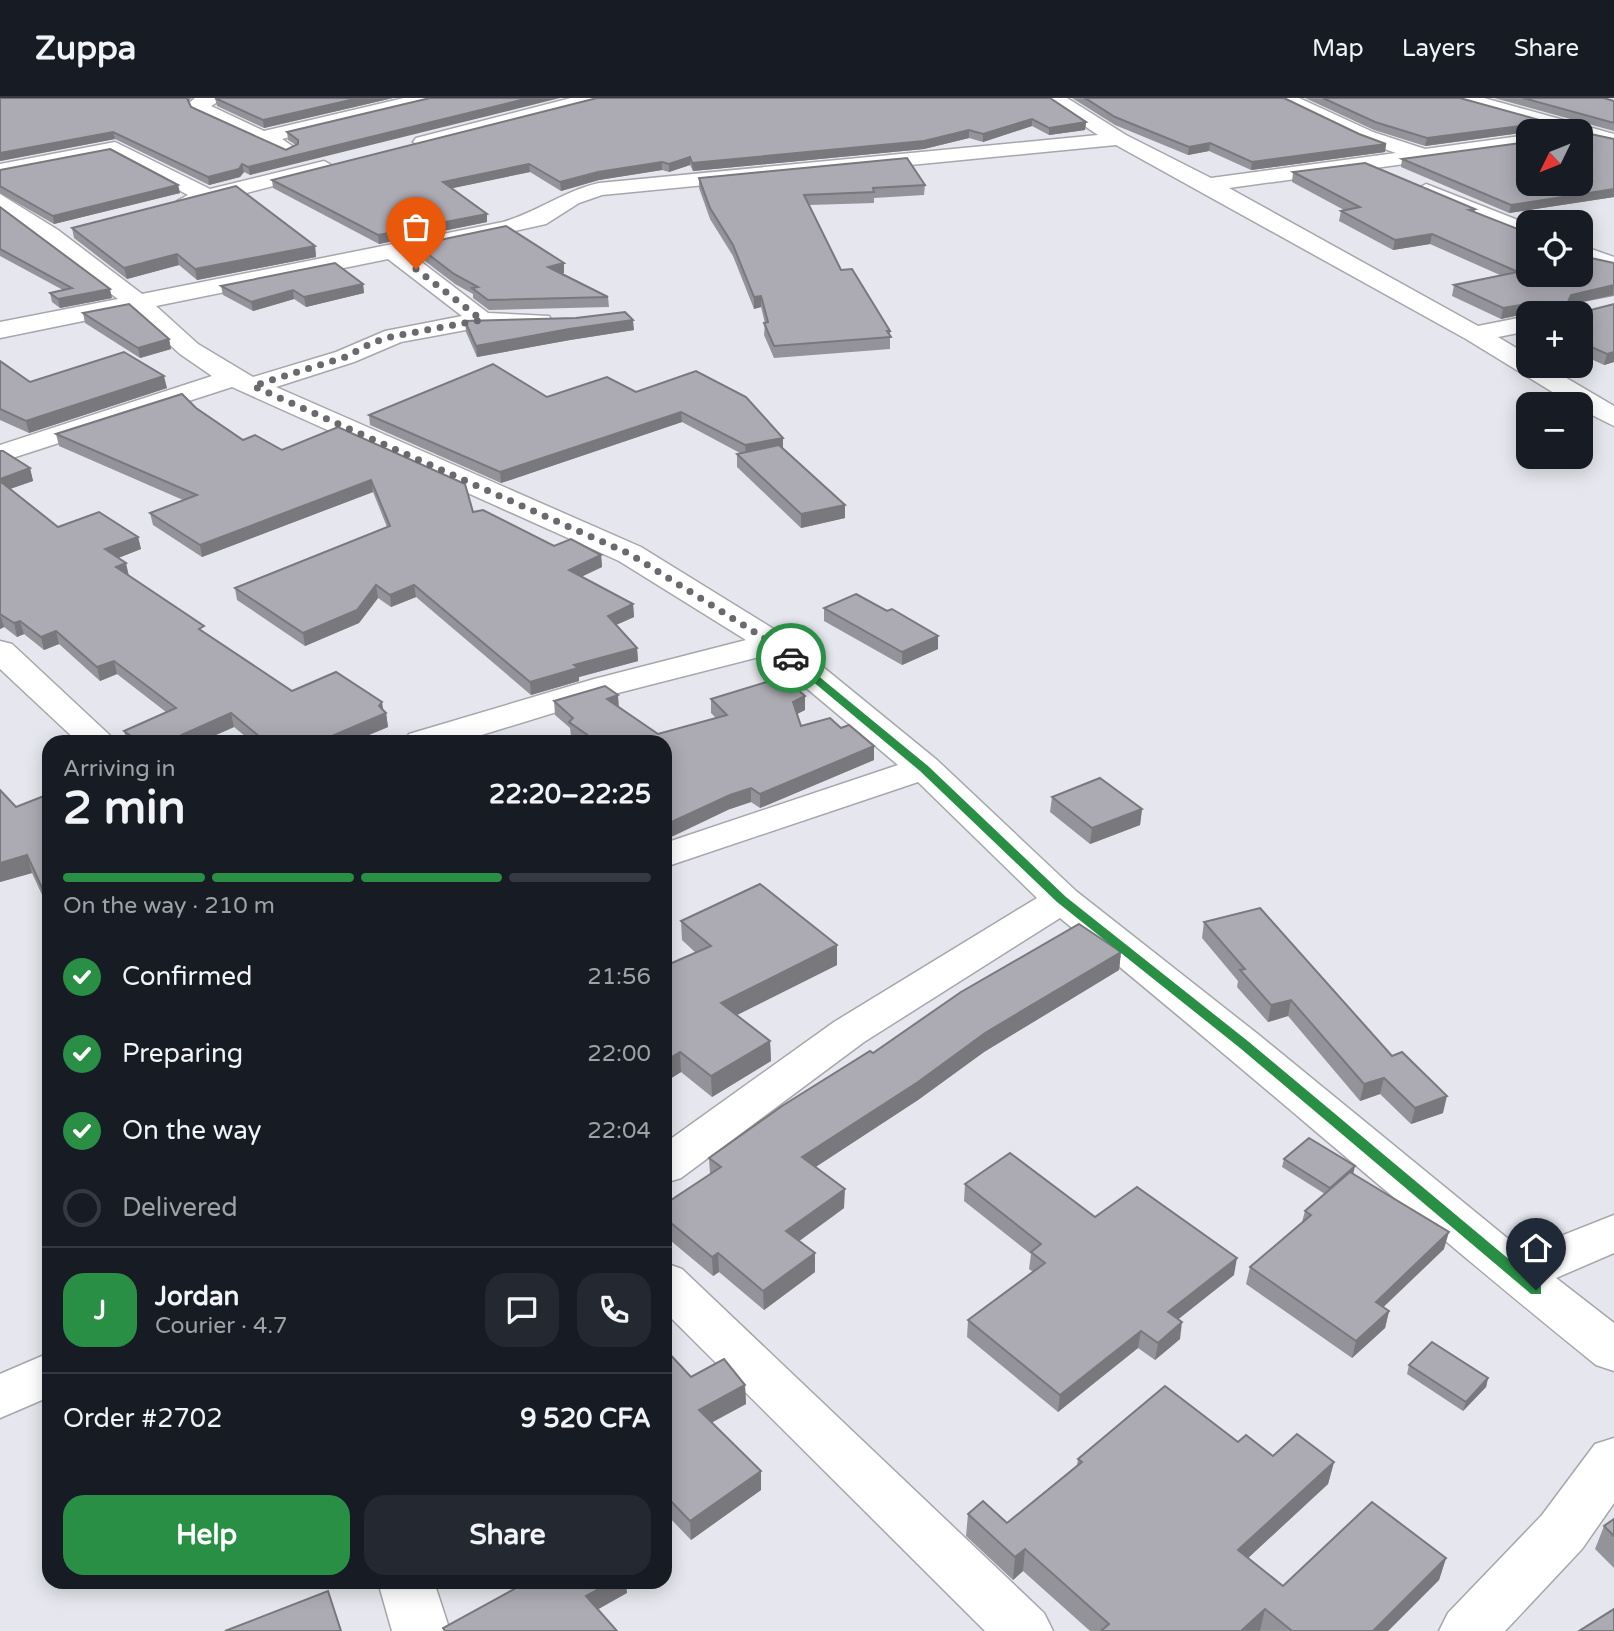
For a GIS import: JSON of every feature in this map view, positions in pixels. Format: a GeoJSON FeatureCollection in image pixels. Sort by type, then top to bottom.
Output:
{"type":"FeatureCollection","features":[{"type":"Feature","properties":{"kind":"street"},"geometry":{"type":"LineString","coordinates":[[214,98],[199,103],[201,108],[265,137],[320,168]]}},
{"type":"Feature","properties":{"kind":"street"},"geometry":{"type":"LineString","coordinates":[[265,137],[428,98]]}},
{"type":"Feature","properties":{"kind":"street"},"geometry":{"type":"LineString","coordinates":[[398,148],[594,98]]}},
{"type":"Feature","properties":{"kind":"street"},"geometry":{"type":"LineString","coordinates":[[1053,98],[1119,139],[1208,185],[1288,233],[1475,334],[1614,418]]}},
{"type":"Feature","properties":{"kind":"street"},"geometry":{"type":"LineString","coordinates":[[1283,98],[1366,136],[1424,156]]}},
{"type":"Feature","properties":{"kind":"street"},"geometry":{"type":"LineString","coordinates":[[1462,98],[1536,119]]}},
{"type":"Feature","properties":{"kind":"street"},"geometry":{"type":"LineString","coordinates":[[1593,128],[1614,123]]}},
{"type":"Feature","properties":{"kind":"street"},"geometry":{"type":"LineString","coordinates":[[1593,135],[1614,141]]}},
{"type":"Feature","properties":{"kind":"street"},"geometry":{"type":"LineString","coordinates":[[1366,136],[1397,160]]}},
{"type":"Feature","properties":{"kind":"street"},"geometry":{"type":"LineString","coordinates":[[0,330],[394,251],[538,219],[570,198],[599,189],[1119,139]]}},
{"type":"Feature","properties":{"kind":"street"},"geometry":{"type":"LineString","coordinates":[[1208,185],[1516,143]]}},
{"type":"Feature","properties":{"kind":"street"},"geometry":{"type":"LineString","coordinates":[[0,170],[97,149],[115,148],[207,196]]}},
{"type":"Feature","properties":{"kind":"street"},"geometry":{"type":"LineString","coordinates":[[168,206],[346,162]]}},
{"type":"Feature","properties":{"kind":"street"},"geometry":{"type":"LineString","coordinates":[[1368,164],[1516,227]]}},
{"type":"Feature","properties":{"kind":"street"},"geometry":{"type":"LineString","coordinates":[[0,201],[64,232],[189,349],[243,382],[630,554],[772,643],[924,768],[1062,900],[1244,1045],[1517,1274],[1614,1351]]}},
{"type":"Feature","properties":{"kind":"street"},"geometry":{"type":"LineString","coordinates":[[394,251],[482,320]]}},
{"type":"Feature","properties":{"kind":"street"},"geometry":{"type":"LineString","coordinates":[[1593,257],[1614,265]]}},
{"type":"Feature","properties":{"kind":"street"},"geometry":{"type":"LineString","coordinates":[[0,454],[243,382],[345,357],[374,342],[394,336],[482,320],[567,320]]}},
{"type":"Feature","properties":{"kind":"street"},"geometry":{"type":"LineString","coordinates":[[1475,334],[1516,325]]}},
{"type":"Feature","properties":{"kind":"street"},"geometry":{"type":"LineString","coordinates":[[445,735],[606,686],[772,643]]}},
{"type":"Feature","properties":{"kind":"street"},"geometry":{"type":"LineString","coordinates":[[0,651],[91,735]]}},
{"type":"Feature","properties":{"kind":"street"},"geometry":{"type":"LineString","coordinates":[[672,854],[924,768]]}},
{"type":"Feature","properties":{"kind":"street"},"geometry":{"type":"LineString","coordinates":[[672,1161],[849,1032],[1062,900]]}},
{"type":"Feature","properties":{"kind":"street"},"geometry":{"type":"LineString","coordinates":[[1517,1274],[1614,1233]]}},
{"type":"Feature","properties":{"kind":"street"},"geometry":{"type":"LineString","coordinates":[[672,1289],[1024,1631]]}},
{"type":"Feature","properties":{"kind":"street"},"geometry":{"type":"LineString","coordinates":[[0,1397],[42,1377]]}},
{"type":"Feature","properties":{"kind":"street"},"geometry":{"type":"LineString","coordinates":[[1468,1631],[1562,1532],[1614,1460]]}},
{"type":"Feature","properties":{"kind":"street"},"geometry":{"type":"LineString","coordinates":[[409,1589],[421,1631]]}},
{"type":"Feature","properties":{"kind":"building"},"geometry":{"type":"Polygon","coordinates":[[[0,98],[187,98],[191,107],[286,150],[298,144],[298,140],[287,132],[430,98],[529,98],[248,167],[242,164],[239,169],[208,177],[113,132],[0,153],[0,98]]]}},
{"type":"Feature","properties":{"kind":"building"},"geometry":{"type":"Polygon","coordinates":[[[215,98],[359,98],[263,120],[215,98]]]}},
{"type":"Feature","properties":{"kind":"building"},"geometry":{"type":"Polygon","coordinates":[[[597,98],[1050,98],[1086,122],[1049,128],[1032,119],[983,134],[969,130],[924,141],[692,163],[690,157],[669,164],[662,162],[598,172],[560,182],[529,164],[443,182],[487,214],[378,235],[272,180],[597,98]]]}},
{"type":"Feature","properties":{"kind":"building"},"geometry":{"type":"Polygon","coordinates":[[[1085,98],[1284,98],[1386,144],[1252,162],[1210,143],[1189,147],[1115,117],[1085,98]]]}},
{"type":"Feature","properties":{"kind":"building"},"geometry":{"type":"Polygon","coordinates":[[[1323,98],[1460,98],[1536,119],[1516,119],[1516,127],[1427,138],[1375,122],[1323,98]]]}},
{"type":"Feature","properties":{"kind":"building"},"geometry":{"type":"Polygon","coordinates":[[[1523,98],[1604,98],[1614,101],[1614,123],[1523,98]]]}},
{"type":"Feature","properties":{"kind":"building"},"geometry":{"type":"Polygon","coordinates":[[[1593,135],[1614,139],[1614,189],[1593,192],[1593,135]]]}},
{"type":"Feature","properties":{"kind":"building"},"geometry":{"type":"Polygon","coordinates":[[[1516,144],[1516,196],[1569,196],[1511,205],[1402,159],[1516,144]]]}},
{"type":"Feature","properties":{"kind":"building"},"geometry":{"type":"Polygon","coordinates":[[[110,149],[178,185],[53,216],[0,186],[0,170],[110,149]]]}},
{"type":"Feature","properties":{"kind":"building"},"geometry":{"type":"Polygon","coordinates":[[[907,158],[925,185],[873,188],[874,192],[804,195],[841,270],[852,269],[890,331],[887,331],[891,337],[774,346],[764,323],[768,322],[761,296],[754,297],[733,245],[710,208],[699,178],[907,158]]]}},
{"type":"Feature","properties":{"kind":"building"},"geometry":{"type":"Polygon","coordinates":[[[1365,163],[1475,209],[1469,210],[1516,228],[1516,271],[1432,234],[1395,240],[1341,211],[1360,207],[1293,172],[1365,163]]]}},
{"type":"Feature","properties":{"kind":"building"},"geometry":{"type":"Polygon","coordinates":[[[236,186],[315,246],[195,269],[177,254],[124,268],[72,228],[236,186]]]}},
{"type":"Feature","properties":{"kind":"building"},"geometry":{"type":"Polygon","coordinates":[[[0,207],[110,289],[58,299],[50,293],[72,288],[0,249],[0,207]]]}},
{"type":"Feature","properties":{"kind":"building"},"geometry":{"type":"Polygon","coordinates":[[[506,226],[564,263],[548,267],[608,297],[488,300],[472,288],[478,287],[454,274],[416,245],[506,226]]]}},
{"type":"Feature","properties":{"kind":"building"},"geometry":{"type":"Polygon","coordinates":[[[1593,258],[1614,263],[1614,285],[1571,295],[1568,301],[1516,301],[1516,306],[1503,308],[1454,285],[1516,272],[1516,287],[1593,287],[1593,258]]]}},
{"type":"Feature","properties":{"kind":"building"},"geometry":{"type":"Polygon","coordinates":[[[335,263],[363,284],[304,297],[293,290],[251,302],[221,286],[335,263]]]}},
{"type":"Feature","properties":{"kind":"building"},"geometry":{"type":"Polygon","coordinates":[[[129,304],[169,339],[138,348],[83,313],[129,304]]]}},
{"type":"Feature","properties":{"kind":"building"},"geometry":{"type":"Polygon","coordinates":[[[1614,304],[1614,352],[1607,354],[1593,348],[1593,309],[1614,304]]]}},
{"type":"Feature","properties":{"kind":"building"},"geometry":{"type":"Polygon","coordinates":[[[625,312],[633,320],[476,346],[465,321],[576,318],[625,312]]]}},
{"type":"Feature","properties":{"kind":"building"},"geometry":{"type":"Polygon","coordinates":[[[124,352],[164,376],[26,421],[0,409],[0,361],[30,382],[124,352]]]}},
{"type":"Feature","properties":{"kind":"building"},"geometry":{"type":"Polygon","coordinates":[[[493,364],[547,397],[607,377],[636,392],[696,371],[746,397],[783,438],[745,445],[681,412],[500,472],[369,415],[493,364]]]}},
{"type":"Feature","properties":{"kind":"building"},"geometry":{"type":"Polygon","coordinates":[[[182,394],[196,408],[243,440],[255,435],[282,450],[338,427],[465,484],[473,512],[483,510],[554,546],[571,539],[601,555],[569,570],[633,604],[608,616],[637,648],[574,665],[578,668],[530,682],[414,585],[390,595],[376,585],[357,610],[303,633],[235,588],[390,526],[371,480],[200,545],[150,513],[197,495],[56,434],[182,394]]]}},
{"type":"Feature","properties":{"kind":"building"},"geometry":{"type":"Polygon","coordinates":[[[779,445],[845,505],[801,514],[737,454],[779,445]]]}},
{"type":"Feature","properties":{"kind":"building"},"geometry":{"type":"Polygon","coordinates":[[[0,451],[3,451],[30,468],[0,479],[0,451]]]}},
{"type":"Feature","properties":{"kind":"building"},"geometry":{"type":"Polygon","coordinates":[[[0,481],[58,527],[99,512],[138,537],[105,549],[126,563],[116,567],[204,626],[199,629],[292,691],[336,672],[382,702],[379,706],[386,713],[334,735],[258,735],[231,713],[182,735],[129,735],[124,731],[176,708],[114,661],[97,667],[56,631],[41,637],[20,621],[14,623],[0,614],[0,481]]]}},
{"type":"Feature","properties":{"kind":"building"},"geometry":{"type":"Polygon","coordinates":[[[856,594],[887,611],[892,609],[938,636],[902,652],[824,608],[856,594]]]}},
{"type":"Feature","properties":{"kind":"building"},"geometry":{"type":"Polygon","coordinates":[[[783,677],[805,696],[793,702],[801,726],[830,718],[841,728],[849,725],[874,746],[760,794],[751,788],[672,822],[672,735],[587,735],[569,722],[573,718],[554,701],[605,686],[618,695],[607,699],[658,734],[727,715],[711,699],[783,677]]]}},
{"type":"Feature","properties":{"kind":"building"},"geometry":{"type":"Polygon","coordinates":[[[1100,778],[1142,809],[1092,828],[1052,797],[1100,778]]]}},
{"type":"Feature","properties":{"kind":"building"},"geometry":{"type":"Polygon","coordinates":[[[0,790],[16,807],[42,797],[42,888],[27,855],[0,863],[0,790]]]}},
{"type":"Feature","properties":{"kind":"building"},"geometry":{"type":"Polygon","coordinates":[[[760,884],[837,945],[721,1003],[770,1041],[711,1076],[680,1052],[672,1057],[672,963],[711,946],[681,921],[760,884]]]}},
{"type":"Feature","properties":{"kind":"building"},"geometry":{"type":"Polygon","coordinates":[[[1260,908],[1392,1056],[1402,1052],[1447,1096],[1415,1108],[1384,1078],[1364,1084],[1291,1000],[1271,1005],[1240,970],[1245,969],[1204,922],[1260,908]]]}},
{"type":"Feature","properties":{"kind":"building"},"geometry":{"type":"Polygon","coordinates":[[[1079,924],[1121,952],[985,1033],[918,1082],[802,1157],[845,1189],[786,1231],[815,1253],[763,1291],[718,1253],[712,1257],[672,1224],[672,1199],[721,1167],[709,1158],[782,1106],[870,1051],[873,1053],[961,992],[1079,924]]]}},
{"type":"Feature","properties":{"kind":"building"},"geometry":{"type":"Polygon","coordinates":[[[1309,1138],[1355,1166],[1330,1188],[1284,1159],[1309,1138]]]}},
{"type":"Feature","properties":{"kind":"building"},"geometry":{"type":"Polygon","coordinates":[[[1010,1153],[1095,1217],[1137,1187],[1237,1258],[1168,1312],[1182,1322],[1158,1343],[1141,1331],[1060,1395],[968,1320],[1045,1263],[1031,1252],[1041,1244],[965,1184],[1010,1153]]]}},
{"type":"Feature","properties":{"kind":"building"},"geometry":{"type":"Polygon","coordinates":[[[1350,1172],[1449,1232],[1376,1302],[1389,1311],[1356,1341],[1250,1267],[1311,1215],[1305,1211],[1350,1172]]]}},
{"type":"Feature","properties":{"kind":"building"},"geometry":{"type":"Polygon","coordinates":[[[1432,1342],[1488,1378],[1466,1402],[1409,1365],[1432,1342]]]}},
{"type":"Feature","properties":{"kind":"building"},"geometry":{"type":"Polygon","coordinates":[[[672,1357],[691,1377],[724,1359],[745,1385],[699,1410],[761,1471],[690,1521],[672,1502],[672,1357]]]}},
{"type":"Feature","properties":{"kind":"building"},"geometry":{"type":"Polygon","coordinates":[[[1165,1386],[1238,1442],[1246,1435],[1273,1456],[1297,1434],[1334,1462],[1238,1550],[1283,1586],[1372,1502],[1446,1558],[1373,1631],[1292,1631],[1265,1609],[1241,1631],[1101,1631],[1109,1624],[1025,1549],[1015,1557],[968,1514],[983,1501],[1007,1523],[1082,1462],[1078,1459],[1165,1386]]]}},
{"type":"Feature","properties":{"kind":"building"},"geometry":{"type":"Polygon","coordinates":[[[1614,1519],[1614,1536],[1604,1526],[1614,1519]]]}},
{"type":"Feature","properties":{"kind":"building"},"geometry":{"type":"Polygon","coordinates":[[[514,1589],[598,1589],[586,1596],[617,1631],[445,1631],[443,1628],[514,1589]]]}},
{"type":"Feature","properties":{"kind":"building"},"geometry":{"type":"Polygon","coordinates":[[[328,1591],[341,1631],[225,1631],[328,1591]]]}},
{"type":"Feature","properties":{"kind":"building"},"geometry":{"type":"Polygon","coordinates":[[[1614,1609],[1614,1631],[1579,1631],[1614,1609]]]}},
{"type":"Feature","properties":{"kind":"way so far"},"geometry":{"type":"LineString","coordinates":[[416,269],[482,320],[394,336],[374,342],[345,357],[253,386],[630,554],[772,643],[791,658]]}},
{"type":"Feature","properties":{"kind":"route"},"geometry":{"type":"LineString","coordinates":[[791,658],[924,768],[1062,900],[1244,1045],[1536,1290]]}}]}
